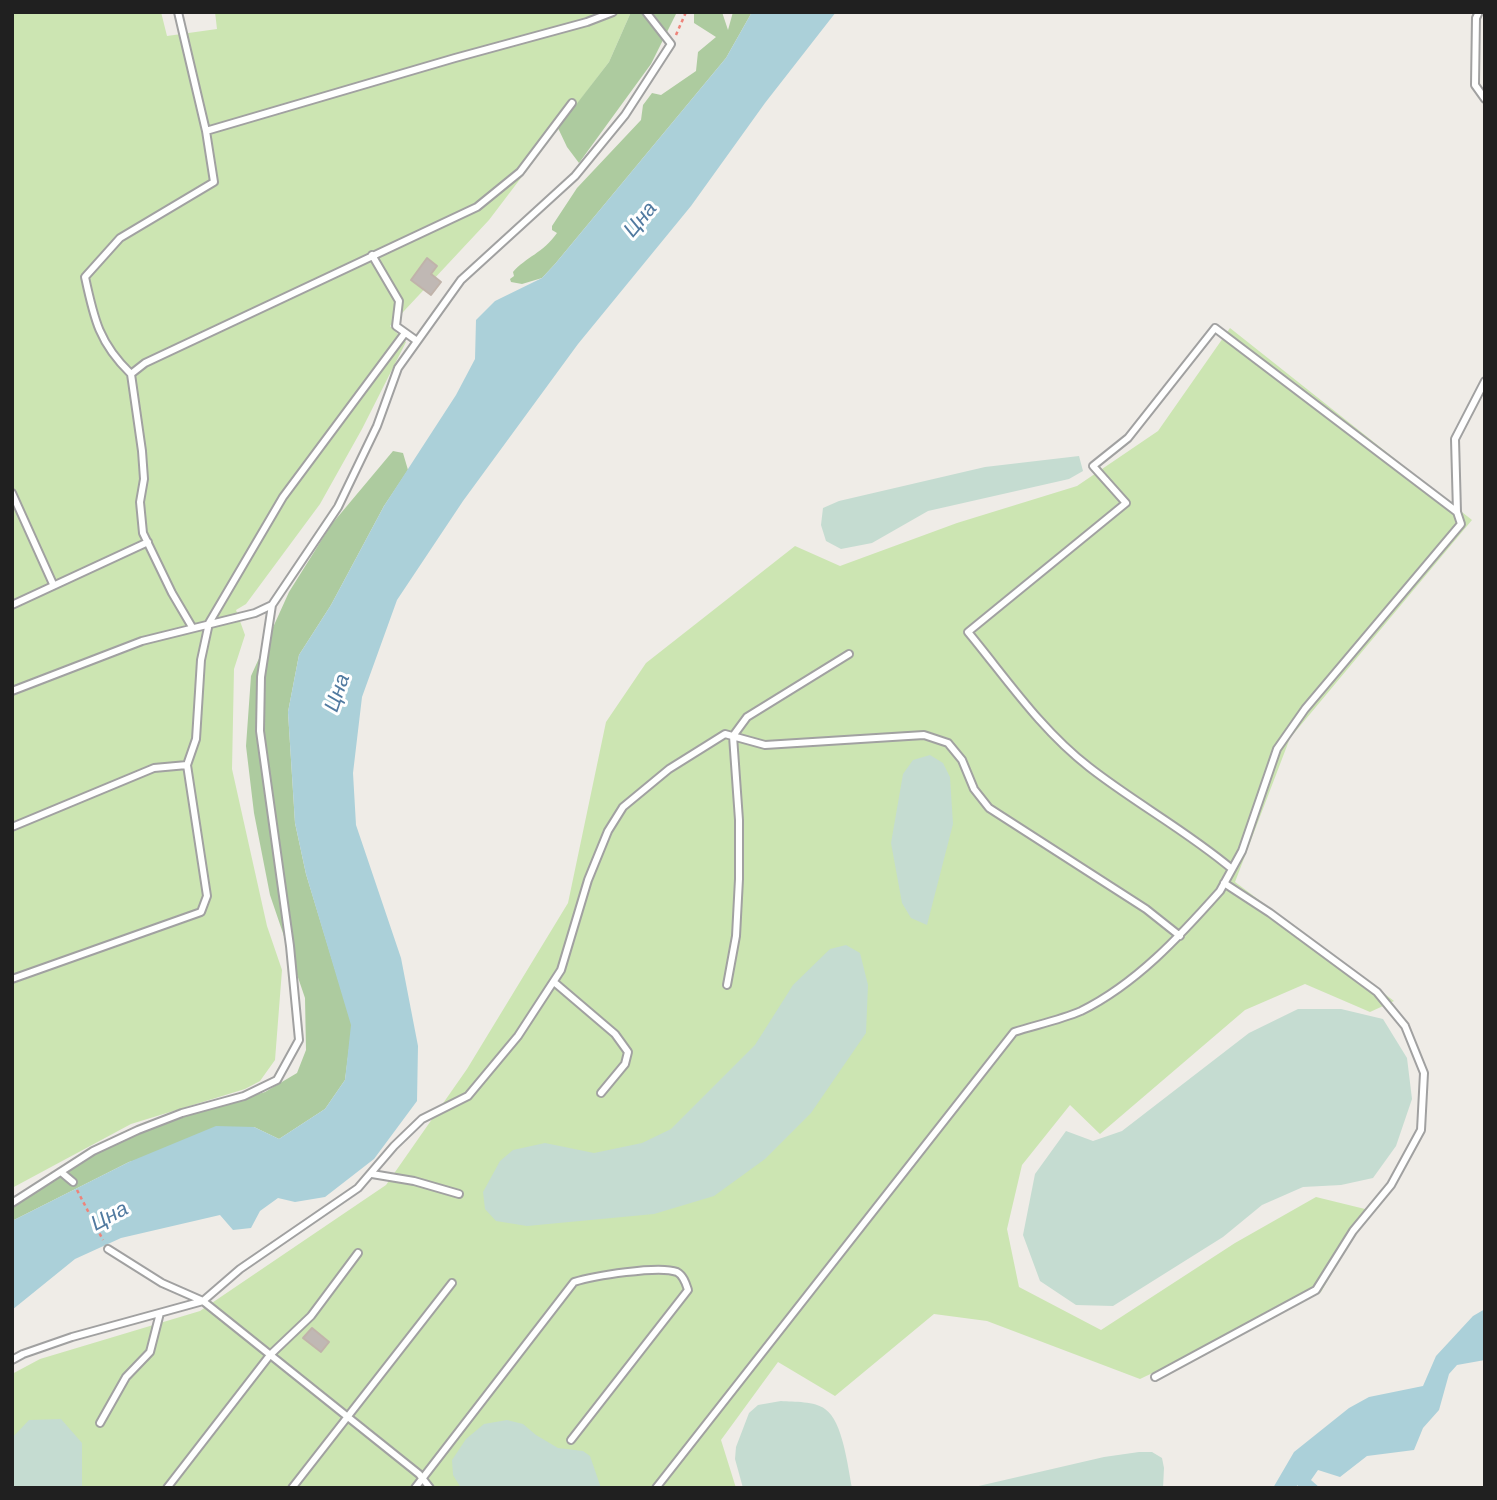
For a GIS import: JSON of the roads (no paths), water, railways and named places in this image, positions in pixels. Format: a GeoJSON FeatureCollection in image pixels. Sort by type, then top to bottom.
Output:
{"type":"FeatureCollection","features":[{"type":"Feature","properties":{"kind":"lane"},"geometry":{"type":"LineString","coordinates":[[178,12],[206,131],[214,182],[120,238],[85,277],[94,318],[112,355],[131,374],[142,451],[144,479],[140,502],[143,533],[192,627]]}},
{"type":"Feature","properties":{"kind":"lane"},"geometry":{"type":"LineString","coordinates":[[206,131],[613,12]]}},
{"type":"Feature","properties":{"kind":"lane"},"geometry":{"type":"LineString","coordinates":[[12,1203],[93,1151],[138,1130],[182,1113],[244,1096],[277,1080],[299,1040],[290,946],[260,731],[261,677],[272,605],[338,508],[377,426],[398,369],[417,341],[461,280],[575,176],[625,115],[671,44],[646,12]]}},
{"type":"Feature","properties":{"kind":"lane"},"geometry":{"type":"LineString","coordinates":[[1479,12],[1476,18],[1475,85],[1485,99]]}},
{"type":"Feature","properties":{"kind":"lane"},"geometry":{"type":"LineString","coordinates":[[131,374],[145,363],[477,207],[520,173],[572,103]]}},
{"type":"Feature","properties":{"kind":"lane"},"geometry":{"type":"LineString","coordinates":[[372,256],[399,301],[396,326],[417,341]]}},
{"type":"Feature","properties":{"kind":"lane"},"geometry":{"type":"LineString","coordinates":[[1232,869],[1205,846],[1089,767],[1052,734],[968,632],[1126,503],[1093,466],[1128,438],[1215,328],[1457,512]]}},
{"type":"Feature","properties":{"kind":"lane"},"geometry":{"type":"LineString","coordinates":[[12,979],[201,912],[207,896],[187,765],[196,739],[201,660],[209,623],[283,497],[405,333]]}},
{"type":"Feature","properties":{"kind":"lane"},"geometry":{"type":"LineString","coordinates":[[656,1488],[1014,1032],[1081,1011],[1128,981],[1180,936],[1224,883],[1242,851],[1277,749],[1305,709],[1461,524],[1457,512],[1455,439],[1485,382]]}},
{"type":"Feature","properties":{"kind":"lane"},"geometry":{"type":"LineString","coordinates":[[12,493],[53,584]]}},
{"type":"Feature","properties":{"kind":"lane"},"geometry":{"type":"LineString","coordinates":[[12,605],[148,542]]}},
{"type":"Feature","properties":{"kind":"lane"},"geometry":{"type":"LineString","coordinates":[[12,691],[142,641],[255,613],[272,605]]}},
{"type":"Feature","properties":{"kind":"lane"},"geometry":{"type":"LineString","coordinates":[[727,985],[736,936],[739,879],[739,820],[733,736],[747,717],[849,654]]}},
{"type":"Feature","properties":{"kind":"lane"},"geometry":{"type":"LineString","coordinates":[[12,1360],[72,1337],[203,1301],[240,1269],[358,1188],[394,1146],[422,1119],[468,1096],[518,1036],[561,970],[588,880],[607,831],[623,807],[669,769],[725,734],[765,745],[924,736],[948,743],[962,760],[974,789],[989,808],[1146,909],[1180,936]]}},
{"type":"Feature","properties":{"kind":"lane"},"geometry":{"type":"LineString","coordinates":[[12,827],[154,768],[187,765]]}},
{"type":"Feature","properties":{"kind":"lane"},"geometry":{"type":"LineString","coordinates":[[1155,1377],[1316,1290],[1353,1231],[1391,1185],[1421,1129],[1424,1073],[1405,1026],[1377,992],[1270,913],[1224,883]]}},
{"type":"Feature","properties":{"kind":"lane"},"geometry":{"type":"LineString","coordinates":[[554,982],[615,1034],[628,1052],[625,1064],[601,1093]]}},
{"type":"Feature","properties":{"kind":"lane"},"geometry":{"type":"LineString","coordinates":[[61,1172],[73,1182]]}},
{"type":"Feature","properties":{"kind":"lane"},"geometry":{"type":"LineString","coordinates":[[372,1174],[414,1181],[459,1194]]}},
{"type":"Feature","properties":{"kind":"lane"},"geometry":{"type":"LineString","coordinates":[[108,1249],[162,1283],[203,1301],[423,1478],[430,1488]]}},
{"type":"Feature","properties":{"kind":"lane"},"geometry":{"type":"LineString","coordinates":[[167,1488],[270,1355],[311,1316],[358,1253]]}},
{"type":"Feature","properties":{"kind":"lane"},"geometry":{"type":"LineString","coordinates":[[415,1488],[574,1282],[595,1275],[643,1271],[677,1272],[685,1279],[688,1290],[571,1440]]}},
{"type":"Feature","properties":{"kind":"lane"},"geometry":{"type":"LineString","coordinates":[[292,1488],[452,1283]]}},
{"type":"Feature","properties":{"kind":"lane"},"geometry":{"type":"LineString","coordinates":[[100,1423],[126,1377],[150,1352],[160,1313]]}},
{"type":"Feature","properties":{"kind":"water","name":"Цна"},"geometry":{"type":"Polygon","coordinates":[[[752,12],[836,12],[765,103],[691,206],[578,344],[463,501],[397,600],[362,697],[353,773],[356,825],[401,958],[418,1046],[417,1101],[374,1159],[325,1197],[295,1202],[278,1198],[260,1211],[251,1228],[233,1230],[220,1215],[121,1238],[75,1259],[12,1310],[12,1221],[129,1162],[216,1126],[254,1127],[279,1139],[325,1109],[345,1080],[351,1025],[306,874],[295,823],[288,712],[299,655],[331,605],[384,506],[456,395],[475,359],[476,320],[495,301],[542,278],[555,264],[726,58],[752,12]]]}},
{"type":"Feature","properties":{"kind":"water"},"geometry":{"type":"Polygon","coordinates":[[[1485,1309],[1485,1360],[1457,1365],[1449,1374],[1439,1410],[1423,1428],[1414,1450],[1367,1456],[1340,1477],[1318,1470],[1311,1480],[1320,1488],[1298,1488],[1298,1485],[1294,1488],[1273,1488],[1294,1452],[1349,1408],[1369,1397],[1423,1386],[1436,1356],[1473,1316],[1485,1309]]]}}]}
